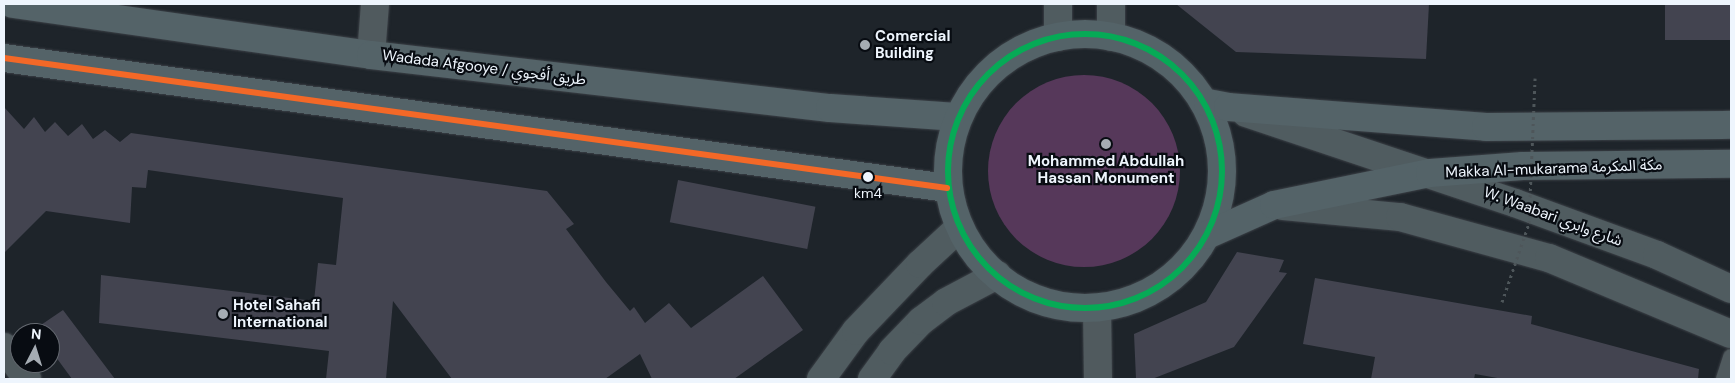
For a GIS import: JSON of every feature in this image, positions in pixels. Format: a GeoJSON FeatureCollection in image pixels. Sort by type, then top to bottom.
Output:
{"type":"FeatureCollection","features":[{"type":"Feature","properties":{"kind":"highway","name":"Wadada Afgooye / طريق أفجوي"},"geometry":{"type":"LineString","coordinates":[[13,4],[371,55],[830,108],[957,117]]}},
{"type":"Feature","properties":{"kind":"highway"},"geometry":{"type":"LineString","coordinates":[[1218,105],[1223,183],[1207,236],[1188,263],[1162,285],[1131,301],[1097,308],[1044,302],[997,275],[975,253],[960,227],[947,188],[949,148],[957,117],[985,76],[1012,55],[1058,37],[1111,36],[1161,56],[1185,73],[1218,105],[1486,127],[1731,125]]}},
{"type":"Feature","properties":{"kind":"highway"},"geometry":{"type":"LineString","coordinates":[[4,58],[947,188]]}},
{"type":"Feature","properties":{"kind":"highway","name":"Makka Al-mukarama مكة المكرمة"},"geometry":{"type":"LineString","coordinates":[[1207,236],[1274,205],[1430,173],[1523,166],[1731,164]]}},
{"type":"Feature","properties":{"kind":"main road"},"geometry":{"type":"LineString","coordinates":[[1058,4],[1058,37]]}},
{"type":"Feature","properties":{"kind":"main road"},"geometry":{"type":"LineString","coordinates":[[1111,4],[1111,36]]}},
{"type":"Feature","properties":{"kind":"main road","name":"W. Waabari شارع وابري"},"geometry":{"type":"LineString","coordinates":[[1218,105],[1430,173],[1657,255],[1731,289]]}},
{"type":"Feature","properties":{"kind":"main road"},"geometry":{"type":"LineString","coordinates":[[1274,205],[1400,218],[1549,258],[1731,334]]}},
{"type":"Feature","properties":{"kind":"main road"},"geometry":{"type":"LineString","coordinates":[[820,379],[856,331],[920,264],[960,227]]}},
{"type":"Feature","properties":{"kind":"main road"},"geometry":{"type":"LineString","coordinates":[[872,379],[892,351],[921,321],[946,302],[997,275]]}},
{"type":"Feature","properties":{"kind":"street"},"geometry":{"type":"LineString","coordinates":[[371,55],[375,4]]}},
{"type":"Feature","properties":{"kind":"street"},"geometry":{"type":"LineString","coordinates":[[1097,308],[1098,379]]}},
{"type":"Feature","properties":{"kind":"street"},"geometry":{"type":"LineString","coordinates":[[4,347],[27,379]]}},
{"type":"Feature","properties":{"kind":"lane"},"geometry":{"type":"LineString","coordinates":[[1724,379],[1731,357]]}},
{"type":"Feature","properties":{"kind":"path"},"geometry":{"type":"LineString","coordinates":[[1502,302],[1529,223],[1535,78]]}},
{"type":"Feature","properties":{"kind":"shaded area"},"geometry":{"type":"Polygon","coordinates":[[[1075,75],[1093,75],[1121,82],[1137,91],[1152,103],[1164,118],[1173,134],[1180,162],[1180,180],[1173,208],[1164,224],[1152,239],[1137,251],[1121,260],[1093,267],[1075,267],[1056,263],[1039,256],[1023,245],[1010,232],[999,216],[992,199],[988,180],[988,162],[992,143],[999,126],[1010,110],[1023,97],[1039,86],[1056,79],[1075,75]]]}},
{"type":"Feature","properties":{"kind":"building"},"geometry":{"type":"Polygon","coordinates":[[[1176,4],[1429,4],[1426,59],[1236,52],[1176,4]]]}},
{"type":"Feature","properties":{"kind":"building"},"geometry":{"type":"Polygon","coordinates":[[[1665,4],[1731,4],[1731,40],[1665,40],[1665,4]]]}},
{"type":"Feature","properties":{"kind":"building"},"geometry":{"type":"Polygon","coordinates":[[[4,107],[24,129],[34,117],[45,132],[55,122],[68,136],[82,124],[93,139],[105,130],[120,142],[131,133],[547,191],[574,224],[566,229],[630,311],[634,307],[645,323],[669,303],[691,328],[763,276],[803,330],[734,379],[652,379],[640,354],[605,379],[452,379],[393,301],[386,379],[326,379],[329,351],[99,323],[101,275],[314,301],[318,263],[336,265],[343,198],[148,170],[146,188],[132,187],[130,223],[46,211],[4,253],[4,107]]]}},
{"type":"Feature","properties":{"kind":"building"},"geometry":{"type":"Polygon","coordinates":[[[678,180],[815,207],[807,249],[670,222],[678,180]]]}},
{"type":"Feature","properties":{"kind":"building"},"geometry":{"type":"Polygon","coordinates":[[[1237,252],[1284,260],[1279,272],[1287,273],[1234,347],[1152,379],[1136,379],[1134,334],[1206,302],[1237,252]]]}},
{"type":"Feature","properties":{"kind":"building"},"geometry":{"type":"Polygon","coordinates":[[[1315,278],[1532,316],[1531,324],[1699,369],[1698,379],[1503,379],[1475,374],[1474,379],[1371,379],[1375,357],[1303,344],[1315,278]]]}},
{"type":"Feature","properties":{"kind":"building"},"geometry":{"type":"Polygon","coordinates":[[[63,310],[115,379],[72,379],[60,363],[60,323],[44,323],[63,310]]]}},
{"type":"Feature","properties":{"kind":"transit line"},"geometry":{"type":"LineString","coordinates":[[1085,34],[1125,40],[1161,57],[1182,74],[1199,95],[1216,131],[1222,171],[1216,211],[1199,247],[1182,268],[1161,285],[1125,302],[1085,308],[1045,302],[1009,285],[988,268],[971,247],[954,211],[948,171],[954,131],[971,95],[988,74],[1009,57],[1045,40],[1085,34]]}},
{"type":"Feature","properties":{"kind":"transit line"},"geometry":{"type":"LineString","coordinates":[[4,58],[947,188]]}},
{"type":"Feature","properties":{"kind":"place","name":"Comercial Building"},"geometry":{"type":"Point","coordinates":[865,45]}},
{"type":"Feature","properties":{"kind":"place","name":"Mohammed Abdullah Hassan Monument"},"geometry":{"type":"Point","coordinates":[1106,144]}},
{"type":"Feature","properties":{"kind":"place","name":"km4"},"geometry":{"type":"Point","coordinates":[868,177]}},
{"type":"Feature","properties":{"kind":"place","name":"Hotel Sahafi International"},"geometry":{"type":"Point","coordinates":[223,314]}}]}
